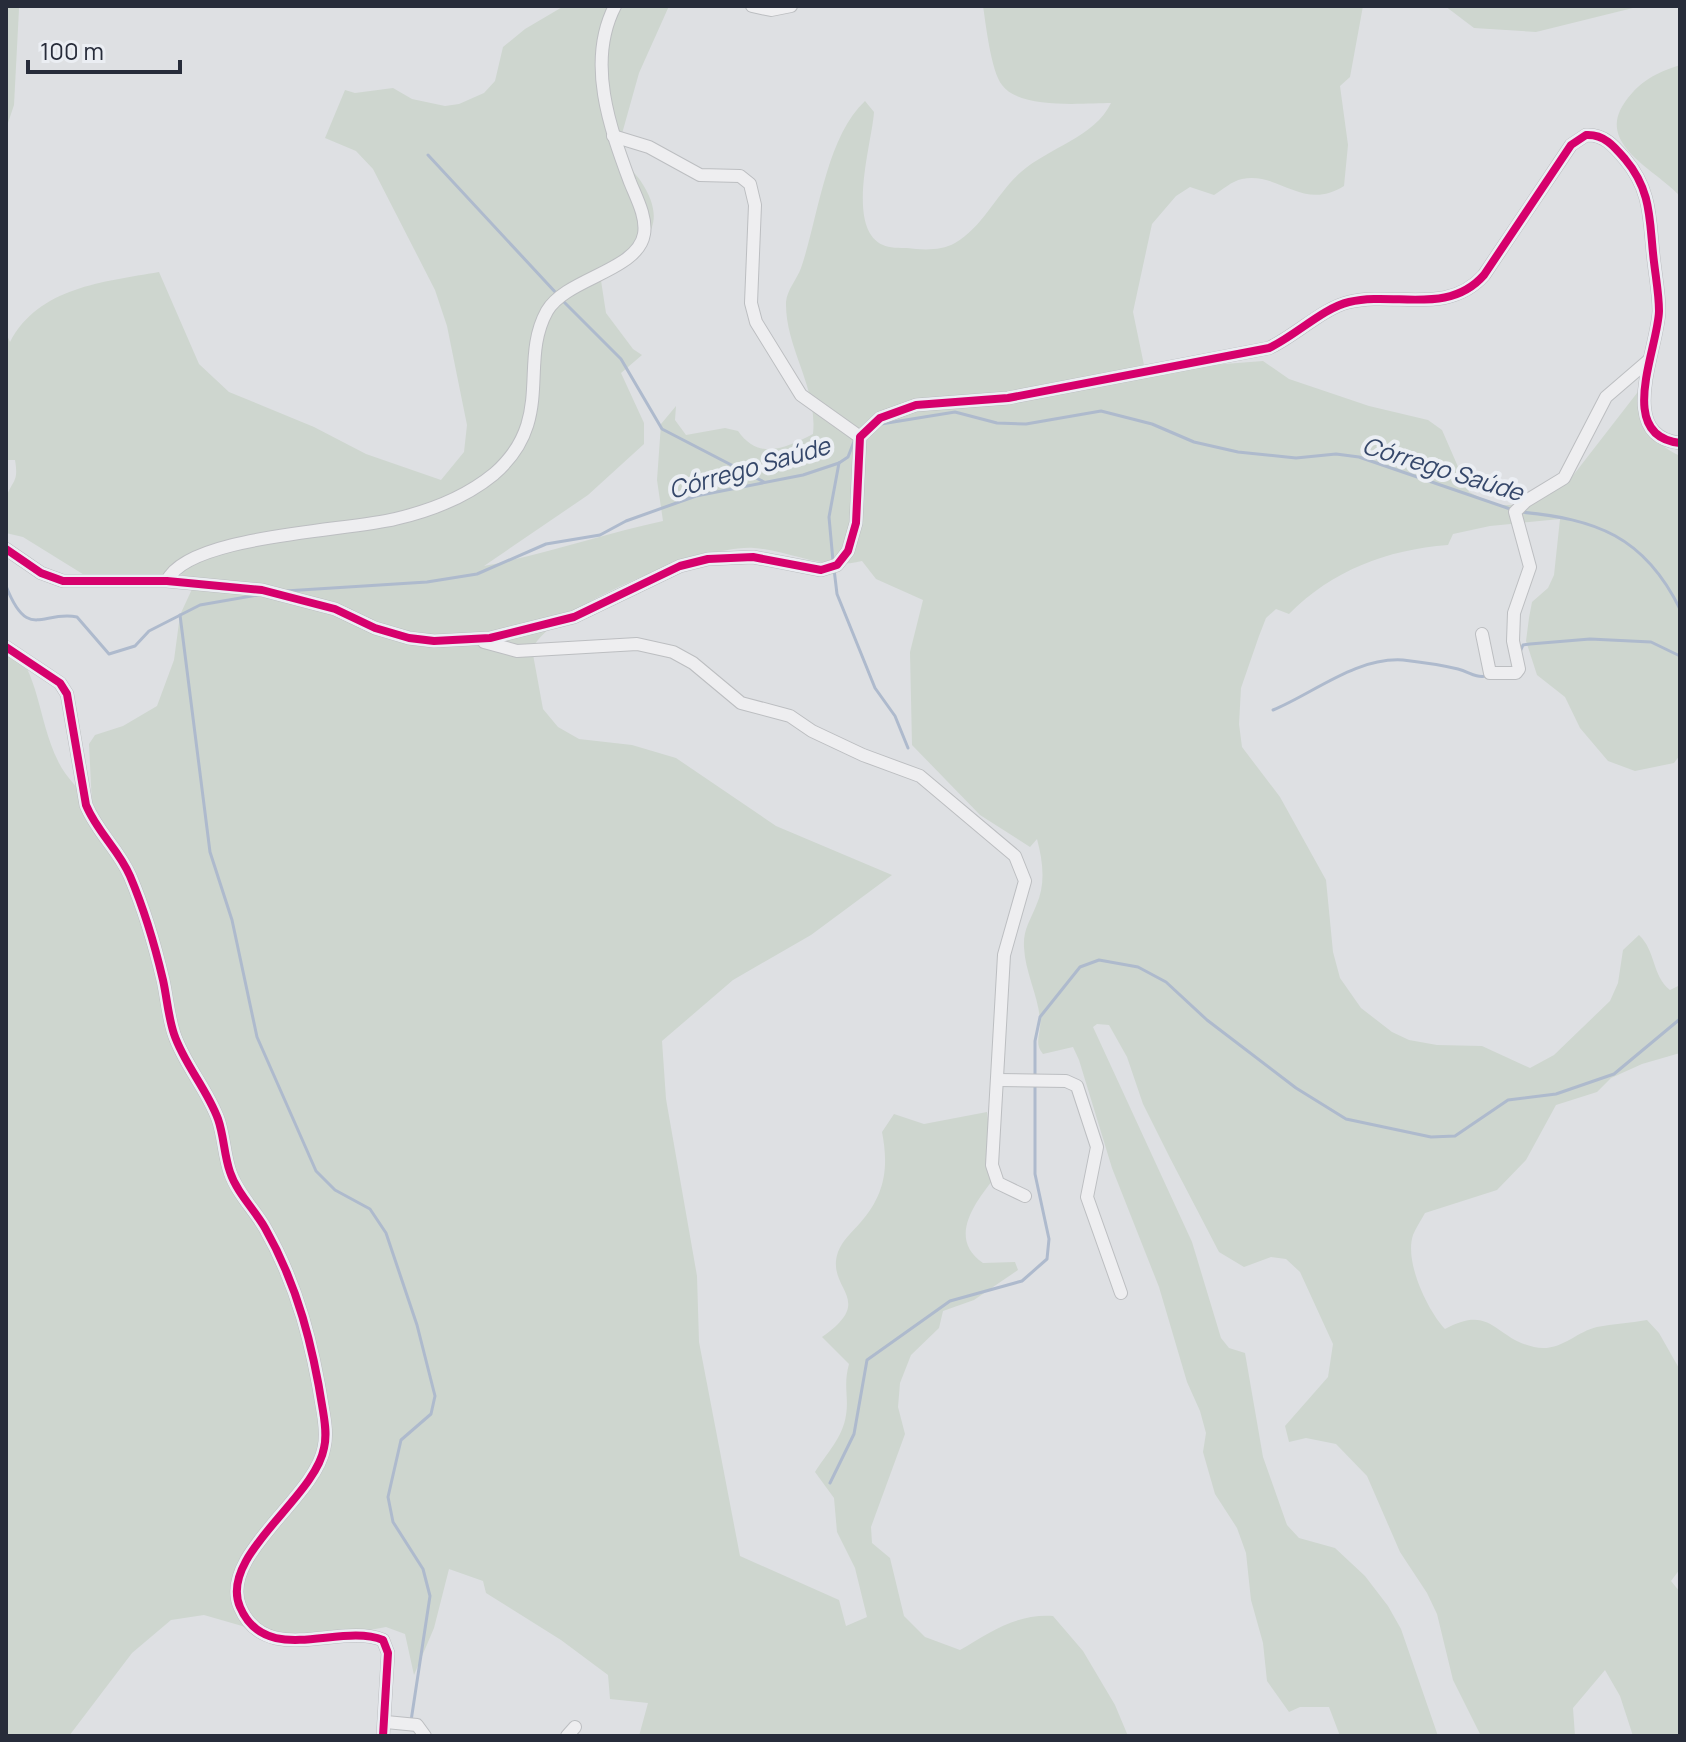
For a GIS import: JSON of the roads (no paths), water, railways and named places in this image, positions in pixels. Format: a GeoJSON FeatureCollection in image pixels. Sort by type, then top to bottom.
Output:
{"type":"FeatureCollection","features":[{"type":"Feature","properties":{"kind":"street"},"geometry":{"type":"LineString","coordinates":[[167,581],[174,570],[198,556],[256,540],[395,519],[438,506],[495,473],[523,437],[529,419],[541,322],[551,305],[568,290],[635,252],[641,243],[644,222],[613,136],[602,90],[605,33],[615,6]]}},
{"type":"Feature","properties":{"kind":"street"},"geometry":{"type":"LineString","coordinates":[[752,6],[771,10],[791,6]]}},
{"type":"Feature","properties":{"kind":"street"},"geometry":{"type":"LineString","coordinates":[[6,549],[41,573],[63,581],[167,581],[262,590],[300,599],[409,638],[477,640],[553,625],[680,566],[708,559],[753,557],[821,570],[837,565],[848,551],[856,523],[860,437],[880,418],[916,405],[1008,398],[1269,348],[1298,333],[1332,308],[1349,302],[1432,299],[1466,291],[1484,275],[1571,145],[1586,135],[1603,138],[1612,145],[1641,181],[1647,194],[1659,309],[1644,396],[1649,424],[1661,438],[1680,443]]}},
{"type":"Feature","properties":{"kind":"street"},"geometry":{"type":"LineString","coordinates":[[613,136],[649,147],[700,175],[740,176],[750,184],[755,205],[751,303],[756,322],[801,395],[860,437]]}},
{"type":"Feature","properties":{"kind":"street"},"geometry":{"type":"LineString","coordinates":[[1482,634],[1490,673],[1518,671],[1512,628],[1530,567],[1515,512],[1526,501],[1564,478],[1606,397],[1649,360]]}},
{"type":"Feature","properties":{"kind":"street"},"geometry":{"type":"LineString","coordinates":[[477,640],[517,651],[637,644],[673,652],[693,663],[741,703],[790,716],[863,755],[920,776],[946,794],[1015,856],[1024,874],[1023,893],[1007,934],[1004,955],[993,1173],[998,1183],[1025,1196]]}},
{"type":"Feature","properties":{"kind":"street"},"geometry":{"type":"LineString","coordinates":[[6,647],[49,675],[67,694],[86,805],[91,818],[118,851],[131,879],[159,963],[175,1037],[218,1118],[236,1186],[265,1228],[307,1324],[323,1413],[324,1448],[305,1486],[244,1563],[236,1591],[239,1607],[257,1629],[276,1638],[319,1640],[368,1636],[383,1640],[388,1648],[383,1736]]}},
{"type":"Feature","properties":{"kind":"street"},"geometry":{"type":"LineString","coordinates":[[997,1080],[1066,1081],[1077,1086],[1097,1147],[1087,1197],[1121,1293]]}},
{"type":"Feature","properties":{"kind":"street"},"geometry":{"type":"LineString","coordinates":[[386,1722],[417,1725],[425,1736]]}},
{"type":"Feature","properties":{"kind":"waterway"},"geometry":{"type":"LineString","coordinates":[[428,155],[557,294]]}},
{"type":"Feature","properties":{"kind":"waterway"},"geometry":{"type":"LineString","coordinates":[[562,300],[621,359],[662,429],[764,482]]}},
{"type":"Feature","properties":{"kind":"waterway","name":"Córrego Saúde"},"geometry":{"type":"LineString","coordinates":[[881,424],[955,412],[997,423],[1026,424],[1101,411],[1152,424],[1194,442],[1238,452],[1296,458],[1336,454],[1359,457],[1513,510]]}},
{"type":"Feature","properties":{"kind":"waterway","name":"Córrego Saúde"},"geometry":{"type":"LineString","coordinates":[[285,591],[427,582],[477,574],[546,544],[600,535],[626,521],[696,496],[803,475],[839,463],[848,457],[855,439]]}},
{"type":"Feature","properties":{"kind":"waterway"},"geometry":{"type":"LineString","coordinates":[[833,561],[829,517],[839,463]]}},
{"type":"Feature","properties":{"kind":"waterway","name":"Córrego Saúde"},"geometry":{"type":"LineString","coordinates":[[1520,512],[1572,520],[1615,536],[1634,548],[1650,564],[1680,609]]}},
{"type":"Feature","properties":{"kind":"waterway"},"geometry":{"type":"LineString","coordinates":[[834,569],[837,594],[875,688],[895,716],[908,748]]}},
{"type":"Feature","properties":{"kind":"waterway","name":"Córrego Saúde"},"geometry":{"type":"LineString","coordinates":[[6,586],[14,603],[29,619],[77,617],[109,654],[135,646],[149,631],[200,605],[258,595]]}},
{"type":"Feature","properties":{"kind":"waterway"},"geometry":{"type":"LineString","coordinates":[[180,615],[210,852],[232,920],[257,1037],[316,1171],[335,1190],[370,1209],[386,1233],[417,1325],[435,1396],[431,1414],[401,1440],[388,1497],[393,1522],[423,1569],[430,1596],[411,1721]]}},
{"type":"Feature","properties":{"kind":"waterway"},"geometry":{"type":"LineString","coordinates":[[1520,652],[1523,645],[1590,639],[1651,642],[1680,656]]}},
{"type":"Feature","properties":{"kind":"waterway"},"geometry":{"type":"LineString","coordinates":[[1273,710],[1352,670],[1386,661],[1424,663],[1487,676]]}},
{"type":"Feature","properties":{"kind":"waterway"},"geometry":{"type":"LineString","coordinates":[[1035,1077],[1035,1041],[1040,1017],[1080,967],[1099,960],[1138,967],[1166,982],[1207,1020],[1296,1088],[1346,1119],[1431,1137],[1455,1136],[1508,1100],[1556,1094],[1614,1074],[1680,1019]]}},
{"type":"Feature","properties":{"kind":"waterway"},"geometry":{"type":"LineString","coordinates":[[830,1483],[854,1434],[867,1360],[950,1301],[1022,1281],[1047,1259],[1049,1239],[1035,1174],[1035,1085]]}}]}
